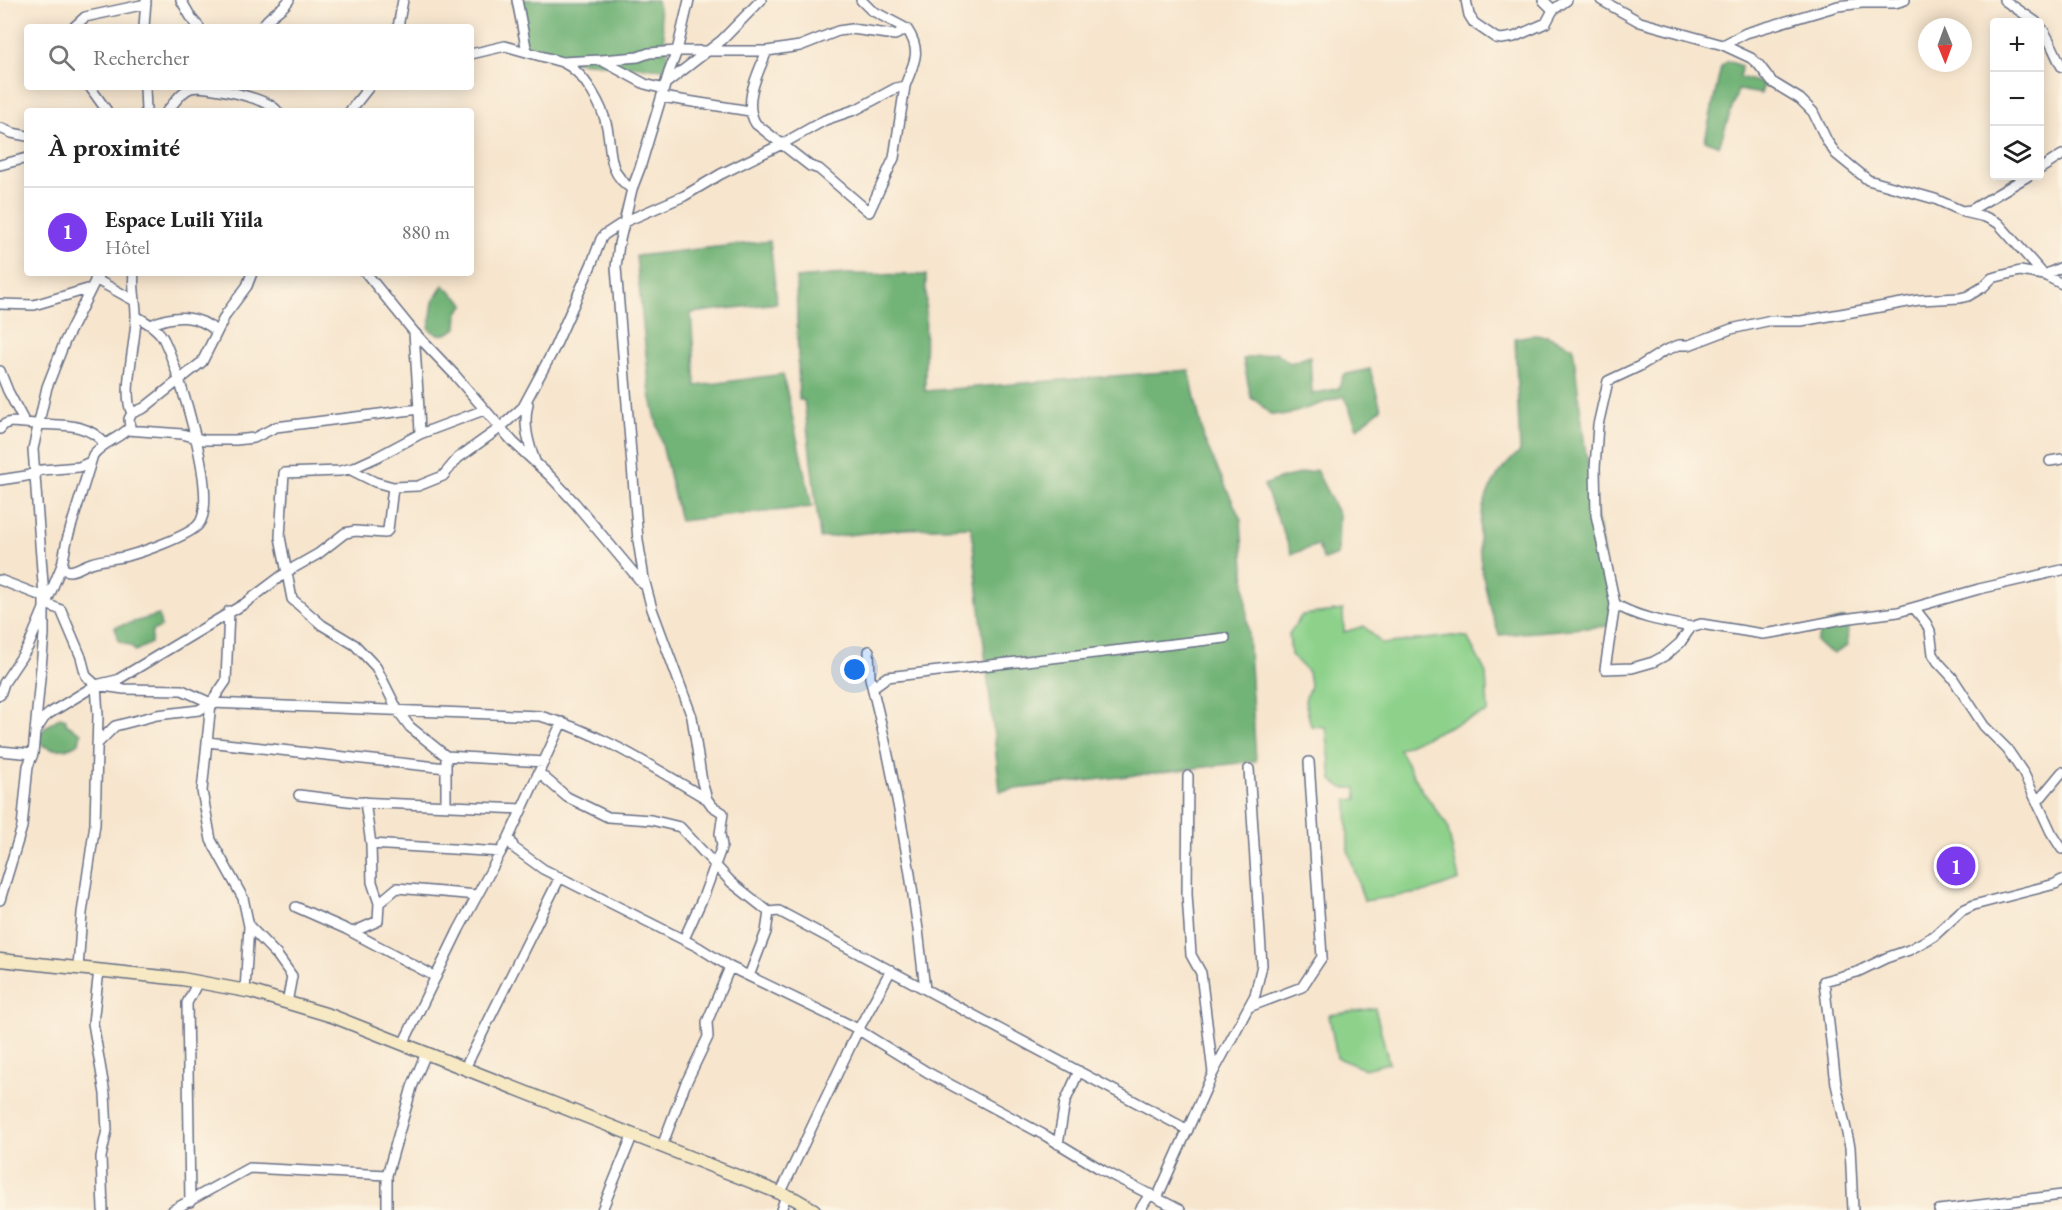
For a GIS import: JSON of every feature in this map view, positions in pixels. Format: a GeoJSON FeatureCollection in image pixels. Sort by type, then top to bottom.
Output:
{"type":"FeatureCollection","features":[{"type":"Feature","properties":{"kind":"street"},"geometry":{"type":"LineString","coordinates":[[181,0],[196,24]]}},
{"type":"Feature","properties":{"kind":"street"},"geometry":{"type":"LineString","coordinates":[[264,24],[289,0]]}},
{"type":"Feature","properties":{"kind":"street"},"geometry":{"type":"LineString","coordinates":[[399,24],[403,0]]}},
{"type":"Feature","properties":{"kind":"street"},"geometry":{"type":"LineString","coordinates":[[517,0],[527,52]]}},
{"type":"Feature","properties":{"kind":"street"},"geometry":{"type":"LineString","coordinates":[[684,939],[704,895],[722,846],[720,834],[723,813],[712,806],[707,799],[702,782],[692,717],[646,588],[638,540],[616,267],[632,189],[677,51],[689,0]]}},
{"type":"Feature","properties":{"kind":"street"},"geometry":{"type":"LineString","coordinates":[[664,90],[747,16],[761,0]]}},
{"type":"Feature","properties":{"kind":"street"},"geometry":{"type":"LineString","coordinates":[[766,51],[750,104],[750,111],[756,124],[810,166],[819,170],[869,212],[894,158],[905,86],[916,54],[916,47],[907,29],[871,10],[861,0]]}},
{"type":"Feature","properties":{"kind":"street"},"geometry":{"type":"LineString","coordinates":[[1466,0],[1469,15],[1474,23],[1500,39],[1514,37],[1546,23],[1553,10],[1567,0]]}},
{"type":"Feature","properties":{"kind":"street"},"geometry":{"type":"LineString","coordinates":[[1544,0],[1553,10]]}},
{"type":"Feature","properties":{"kind":"street"},"geometry":{"type":"LineString","coordinates":[[1601,0],[1640,22],[1723,45],[1751,58],[1772,82],[1800,99],[1813,112],[1836,154],[1868,180],[1935,199],[1998,223],[2044,275]]}},
{"type":"Feature","properties":{"kind":"street"},"geometry":{"type":"LineString","coordinates":[[1723,45],[1746,33],[1838,6],[1895,3],[1905,0]]}},
{"type":"Feature","properties":{"kind":"street"},"geometry":{"type":"LineString","coordinates":[[2004,0],[2030,18]]}},
{"type":"Feature","properties":{"kind":"street"},"geometry":{"type":"LineString","coordinates":[[78,24],[86,17],[146,2],[144,24]]}},
{"type":"Feature","properties":{"kind":"street"},"geometry":{"type":"LineString","coordinates":[[562,62],[638,57],[649,52],[766,51],[800,46],[838,31],[852,29],[895,34],[907,29]]}},
{"type":"Feature","properties":{"kind":"street"},"geometry":{"type":"LineString","coordinates":[[2044,31],[2062,67]]}},
{"type":"Feature","properties":{"kind":"street"},"geometry":{"type":"LineString","coordinates":[[474,53],[505,46],[562,62],[576,70],[590,90],[606,124],[611,162],[621,179],[632,189]]}},
{"type":"Feature","properties":{"kind":"street"},"geometry":{"type":"LineString","coordinates":[[601,60],[645,84],[750,111]]}},
{"type":"Feature","properties":{"kind":"street"},"geometry":{"type":"LineString","coordinates":[[349,469],[375,482],[393,487],[418,486],[449,472],[458,458],[500,428],[518,413],[529,399],[561,334],[604,235],[624,222],[684,196],[721,174],[825,120],[857,109],[896,88],[905,86]]}},
{"type":"Feature","properties":{"kind":"street"},"geometry":{"type":"LineString","coordinates":[[92,90],[105,108]]}},
{"type":"Feature","properties":{"kind":"street"},"geometry":{"type":"LineString","coordinates":[[145,90],[146,108]]}},
{"type":"Feature","properties":{"kind":"street"},"geometry":{"type":"LineString","coordinates":[[170,108],[188,90]]}},
{"type":"Feature","properties":{"kind":"street"},"geometry":{"type":"LineString","coordinates":[[217,90],[250,98],[276,108]]}},
{"type":"Feature","properties":{"kind":"street"},"geometry":{"type":"LineString","coordinates":[[352,108],[367,90]]}},
{"type":"Feature","properties":{"kind":"street"},"geometry":{"type":"LineString","coordinates":[[0,128],[12,134],[24,136]]}},
{"type":"Feature","properties":{"kind":"street"},"geometry":{"type":"LineString","coordinates":[[2044,166],[2062,155]]}},
{"type":"Feature","properties":{"kind":"street"},"geometry":{"type":"LineString","coordinates":[[0,165],[24,159]]}},
{"type":"Feature","properties":{"kind":"street"},"geometry":{"type":"LineString","coordinates":[[1962,211],[1971,210],[2021,180]]}},
{"type":"Feature","properties":{"kind":"street"},"geometry":{"type":"LineString","coordinates":[[2044,275],[2062,267]]}},
{"type":"Feature","properties":{"kind":"street"},"geometry":{"type":"LineString","coordinates":[[1690,627],[1680,643],[1653,662],[1632,668],[1605,669],[1615,604],[1596,515],[1595,468],[1598,424],[1608,381],[1679,345],[1689,345],[1731,329],[1767,321],[1801,321],[1919,300],[1960,298],[1968,296],[1992,278],[2003,274],[2027,271],[2044,275],[2062,284]]}},
{"type":"Feature","properties":{"kind":"street"},"geometry":{"type":"LineString","coordinates":[[132,413],[129,406],[128,389],[136,316],[134,276]]}},
{"type":"Feature","properties":{"kind":"street"},"geometry":{"type":"LineString","coordinates":[[128,430],[132,413],[144,408],[202,362],[225,314],[247,286],[251,276]]}},
{"type":"Feature","properties":{"kind":"street"},"geometry":{"type":"LineString","coordinates":[[368,276],[414,332],[500,428],[536,462],[591,521],[646,588]]}},
{"type":"Feature","properties":{"kind":"street"},"geometry":{"type":"LineString","coordinates":[[0,304],[34,306],[95,280],[135,300]]}},
{"type":"Feature","properties":{"kind":"street"},"geometry":{"type":"LineString","coordinates":[[0,900],[22,827],[28,766],[33,754],[44,634],[45,605],[33,449],[47,387],[64,341],[95,280]]}},
{"type":"Feature","properties":{"kind":"street"},"geometry":{"type":"LineString","coordinates":[[62,565],[65,570],[70,571],[92,563],[129,556],[188,532],[199,524],[205,511],[202,464],[185,394],[163,338],[151,325],[136,316]]}},
{"type":"Feature","properties":{"kind":"street"},"geometry":{"type":"LineString","coordinates":[[151,325],[162,319],[184,317],[202,320],[217,332]]}},
{"type":"Feature","properties":{"kind":"street"},"geometry":{"type":"LineString","coordinates":[[414,332],[420,434]]}},
{"type":"Feature","properties":{"kind":"street"},"geometry":{"type":"LineString","coordinates":[[0,371],[25,423]]}},
{"type":"Feature","properties":{"kind":"street"},"geometry":{"type":"LineString","coordinates":[[529,399],[525,415],[526,429],[536,462]]}},
{"type":"Feature","properties":{"kind":"street"},"geometry":{"type":"LineString","coordinates":[[0,695],[4,684],[28,646],[62,565],[90,462],[95,452],[105,444],[128,430],[182,434],[196,439],[236,440],[254,438],[276,427],[419,409]]}},
{"type":"Feature","properties":{"kind":"street"},"geometry":{"type":"LineString","coordinates":[[484,410],[420,434],[349,469],[284,472],[280,537],[292,599],[322,625],[355,645],[376,667],[398,711],[410,727],[446,756],[544,762]]}},
{"type":"Feature","properties":{"kind":"street"},"geometry":{"type":"LineString","coordinates":[[0,429],[4,423],[9,422],[82,428],[98,436],[105,444]]}},
{"type":"Feature","properties":{"kind":"street"},"geometry":{"type":"LineString","coordinates":[[2050,461],[2062,459]]}},
{"type":"Feature","properties":{"kind":"street"},"geometry":{"type":"LineString","coordinates":[[0,480],[26,476],[42,470],[79,467],[90,462]]}},
{"type":"Feature","properties":{"kind":"street"},"geometry":{"type":"LineString","coordinates":[[35,732],[50,713],[96,685],[117,680],[244,604],[288,571],[318,554],[348,532],[385,533],[388,530],[393,487]]}},
{"type":"Feature","properties":{"kind":"street"},"geometry":{"type":"LineString","coordinates":[[1615,604],[1639,615],[1690,627],[1708,624],[1763,634],[1915,609],[1979,589],[2062,570]]}},
{"type":"Feature","properties":{"kind":"street"},"geometry":{"type":"LineString","coordinates":[[0,580],[45,605],[61,610],[81,657],[86,676],[96,685],[182,690],[211,703],[540,716],[562,722],[634,756],[707,799]]}},
{"type":"Feature","properties":{"kind":"street"},"geometry":{"type":"LineString","coordinates":[[1915,609],[1930,631],[1933,654],[1952,677],[1984,726],[2007,749],[2024,774],[2051,832],[2062,849]]}},
{"type":"Feature","properties":{"kind":"street"},"geometry":{"type":"LineString","coordinates":[[97,744],[115,726],[157,715],[199,710],[211,703],[226,681],[229,611]]}},
{"type":"Feature","properties":{"kind":"street"},"geometry":{"type":"LineString","coordinates":[[873,687],[887,677],[1225,638]]}},
{"type":"Feature","properties":{"kind":"street"},"geometry":{"type":"LineString","coordinates":[[869,651],[873,687],[907,847],[925,989]]}},
{"type":"Feature","properties":{"kind":"street"},"geometry":{"type":"LineString","coordinates":[[78,968],[82,913],[95,824],[98,715],[96,685]]}},
{"type":"Feature","properties":{"kind":"street"},"geometry":{"type":"LineString","coordinates":[[211,703],[202,791],[211,840],[243,898],[249,926],[245,991]]}},
{"type":"Feature","properties":{"kind":"street"},"geometry":{"type":"LineString","coordinates":[[403,1044],[477,895],[509,837],[562,722]]}},
{"type":"Feature","properties":{"kind":"street"},"geometry":{"type":"LineString","coordinates":[[207,742],[446,768]]}},
{"type":"Feature","properties":{"kind":"street"},"geometry":{"type":"LineString","coordinates":[[0,751],[33,754]]}},
{"type":"Feature","properties":{"kind":"street"},"geometry":{"type":"LineString","coordinates":[[446,756],[446,805]]}},
{"type":"Feature","properties":{"kind":"street"},"geometry":{"type":"LineString","coordinates":[[1248,1007],[1302,987],[1322,957],[1309,762]]}},
{"type":"Feature","properties":{"kind":"street"},"geometry":{"type":"LineString","coordinates":[[1140,1210],[1153,1196],[1188,1130],[1213,1073],[1255,996],[1262,965],[1249,769]]}},
{"type":"Feature","properties":{"kind":"street"},"geometry":{"type":"LineString","coordinates":[[539,772],[567,797],[608,816],[651,820],[680,827],[731,882],[769,912],[779,911],[1188,1130]]}},
{"type":"Feature","properties":{"kind":"street"},"geometry":{"type":"LineString","coordinates":[[2038,801],[2062,772]]}},
{"type":"Feature","properties":{"kind":"street"},"geometry":{"type":"LineString","coordinates":[[1188,776],[1187,894],[1191,955],[1201,973],[1213,1073]]}},
{"type":"Feature","properties":{"kind":"street"},"geometry":{"type":"LineString","coordinates":[[299,795],[365,802],[522,809]]}},
{"type":"Feature","properties":{"kind":"street"},"geometry":{"type":"LineString","coordinates":[[353,932],[378,921],[380,903],[372,882],[371,844],[365,802]]}},
{"type":"Feature","properties":{"kind":"street"},"geometry":{"type":"LineString","coordinates":[[509,837],[514,848],[543,869],[684,939],[730,967],[858,1030],[927,1072],[1102,1170],[1180,1210]]}},
{"type":"Feature","properties":{"kind":"street"},"geometry":{"type":"LineString","coordinates":[[371,844],[501,852]]}},
{"type":"Feature","properties":{"kind":"street"},"geometry":{"type":"LineString","coordinates":[[465,1068],[560,878]]}},
{"type":"Feature","properties":{"kind":"street"},"geometry":{"type":"LineString","coordinates":[[1852,1210],[1850,1147],[1836,1084],[1824,981],[1857,972],[1909,950],[1934,936],[1961,911],[1974,905],[2055,884],[2062,880]]}},
{"type":"Feature","properties":{"kind":"street"},"geometry":{"type":"LineString","coordinates":[[380,903],[397,888],[477,895]]}},
{"type":"Feature","properties":{"kind":"street"},"geometry":{"type":"LineString","coordinates":[[296,907],[353,932],[436,977]]}},
{"type":"Feature","properties":{"kind":"street"},"geometry":{"type":"LineString","coordinates":[[749,975],[766,932],[769,912]]}},
{"type":"Feature","properties":{"kind":"street"},"geometry":{"type":"LineString","coordinates":[[249,926],[292,976],[288,1003]]}},
{"type":"Feature","properties":{"kind":"street"},"geometry":{"type":"LineString","coordinates":[[0,960],[198,982],[245,991],[332,1016],[633,1134],[783,1195],[814,1210]]}},
{"type":"Feature","properties":{"kind":"street"},"geometry":{"type":"LineString","coordinates":[[662,1146],[685,1085],[708,1036],[707,1022],[730,967]]}},
{"type":"Feature","properties":{"kind":"street"},"geometry":{"type":"LineString","coordinates":[[99,970],[93,1023],[105,1094],[107,1130],[101,1157],[103,1210]]}},
{"type":"Feature","properties":{"kind":"street"},"geometry":{"type":"LineString","coordinates":[[780,1210],[783,1195],[858,1030],[891,970]]}},
{"type":"Feature","properties":{"kind":"street"},"geometry":{"type":"LineString","coordinates":[[190,1202],[187,1003],[198,982]]}},
{"type":"Feature","properties":{"kind":"street"},"geometry":{"type":"LineString","coordinates":[[387,1210],[387,1175],[412,1087],[426,1053]]}},
{"type":"Feature","properties":{"kind":"street"},"geometry":{"type":"LineString","coordinates":[[1058,1144],[1065,1102],[1079,1071]]}},
{"type":"Feature","properties":{"kind":"street"},"geometry":{"type":"LineString","coordinates":[[602,1210],[633,1134]]}},
{"type":"Feature","properties":{"kind":"street"},"geometry":{"type":"LineString","coordinates":[[172,1210],[249,1168],[387,1175]]}},
{"type":"Feature","properties":{"kind":"street"},"geometry":{"type":"LineString","coordinates":[[1939,1210],[2062,1195]]}},
{"type":"Feature","properties":{"kind":"green space"},"geometry":{"type":"Polygon","coordinates":[[[513,0],[657,0],[668,54],[665,69],[563,61],[525,50],[513,0]]]}},
{"type":"Feature","properties":{"kind":"green space"},"geometry":{"type":"Polygon","coordinates":[[[1728,61],[1741,66],[1740,77],[1764,84],[1761,94],[1738,90],[1719,146],[1705,140],[1721,67],[1728,61]]]}},
{"type":"Feature","properties":{"kind":"green space"},"geometry":{"type":"Polygon","coordinates":[[[770,241],[777,303],[691,313],[696,386],[783,374],[812,507],[680,521],[650,394],[636,256],[770,241]]]}},
{"type":"Feature","properties":{"kind":"green space"},"geometry":{"type":"Polygon","coordinates":[[[844,274],[926,275],[925,391],[1189,370],[1204,439],[1241,520],[1256,761],[1000,791],[971,527],[904,529],[820,538],[804,400],[799,400],[796,278],[844,274]]]}},
{"type":"Feature","properties":{"kind":"green space"},"geometry":{"type":"Polygon","coordinates":[[[443,285],[465,304],[458,312],[457,328],[446,334],[440,334],[429,329],[433,302],[443,285]]]}},
{"type":"Feature","properties":{"kind":"green space"},"geometry":{"type":"Polygon","coordinates":[[[1532,335],[1547,336],[1573,347],[1585,447],[1612,606],[1609,626],[1499,635],[1485,587],[1481,562],[1479,538],[1481,514],[1488,492],[1501,471],[1520,452],[1515,338],[1532,335]]]}},
{"type":"Feature","properties":{"kind":"green space"},"geometry":{"type":"Polygon","coordinates":[[[1276,352],[1290,363],[1310,356],[1312,394],[1339,388],[1343,375],[1370,369],[1381,409],[1357,428],[1344,396],[1287,415],[1270,414],[1251,398],[1243,359],[1276,352]]]}},
{"type":"Feature","properties":{"kind":"green space"},"geometry":{"type":"Polygon","coordinates":[[[1316,470],[1339,515],[1338,555],[1323,560],[1318,545],[1292,554],[1264,485],[1316,470]]]}},
{"type":"Feature","properties":{"kind":"green space"},"geometry":{"type":"Polygon","coordinates":[[[1343,610],[1344,632],[1364,626],[1382,644],[1452,636],[1467,637],[1486,673],[1488,712],[1399,749],[1422,790],[1447,825],[1459,880],[1426,892],[1364,901],[1348,850],[1347,800],[1357,799],[1356,788],[1343,788],[1332,780],[1326,727],[1311,726],[1305,701],[1310,685],[1308,672],[1291,655],[1289,634],[1302,615],[1343,610]]]}},
{"type":"Feature","properties":{"kind":"green space"},"geometry":{"type":"Polygon","coordinates":[[[159,615],[161,627],[152,631],[151,643],[135,651],[131,646],[119,641],[115,627],[159,615]]]}},
{"type":"Feature","properties":{"kind":"green space"},"geometry":{"type":"Polygon","coordinates":[[[1843,618],[1848,625],[1847,646],[1834,654],[1824,649],[1816,641],[1825,625],[1843,618]]]}},
{"type":"Feature","properties":{"kind":"green space"},"geometry":{"type":"Polygon","coordinates":[[[60,717],[66,719],[66,724],[81,733],[79,743],[69,748],[59,749],[49,748],[39,743],[42,731],[60,717]]]}},
{"type":"Feature","properties":{"kind":"green space"},"geometry":{"type":"Polygon","coordinates":[[[1375,1008],[1389,1063],[1364,1069],[1337,1058],[1329,1015],[1375,1008]]]}},
{"type":"Feature","properties":{"kind":"place","name":"Espace Luili Yiila"},"geometry":{"type":"Point","coordinates":[1956,866]}}]}
